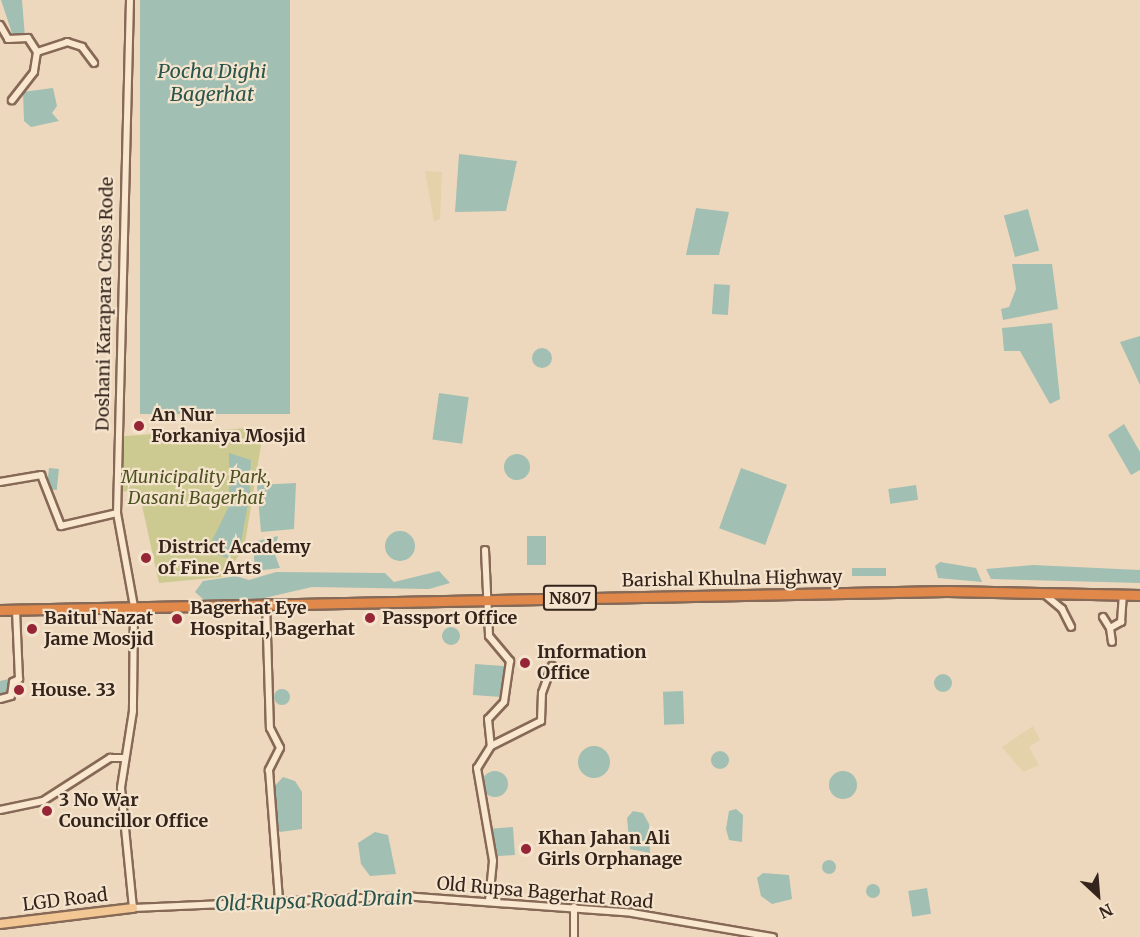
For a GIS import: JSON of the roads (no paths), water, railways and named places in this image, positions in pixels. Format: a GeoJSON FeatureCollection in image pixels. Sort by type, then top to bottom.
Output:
{"type":"FeatureCollection","features":[{"type":"Feature","properties":{"kind":"highway","name":"Barishal Khulna Highway"},"geometry":{"type":"LineString","coordinates":[[0,610],[490,599],[1043,593],[1140,595]]}},
{"type":"Feature","properties":{"kind":"main road","name":"LGD Road"},"geometry":{"type":"LineString","coordinates":[[0,924],[133,908]]}},
{"type":"Feature","properties":{"kind":"street","name":"Doshani Karapara Cross Rode"},"geometry":{"type":"LineString","coordinates":[[130,0],[117,513],[134,607],[133,711],[124,758],[122,826],[133,908]]}},
{"type":"Feature","properties":{"kind":"street"},"geometry":{"type":"LineString","coordinates":[[0,25],[8,39]]}},
{"type":"Feature","properties":{"kind":"street"},"geometry":{"type":"LineString","coordinates":[[0,39],[28,38],[37,52],[34,72],[12,100]]}},
{"type":"Feature","properties":{"kind":"street"},"geometry":{"type":"LineString","coordinates":[[37,52],[67,42],[82,47],[94,63]]}},
{"type":"Feature","properties":{"kind":"street"},"geometry":{"type":"LineString","coordinates":[[0,482],[41,475],[61,526],[117,513]]}},
{"type":"Feature","properties":{"kind":"street"},"geometry":{"type":"LineString","coordinates":[[485,550],[490,599],[489,636],[510,661],[504,702],[488,719],[491,746]]}},
{"type":"Feature","properties":{"kind":"street"},"geometry":{"type":"LineString","coordinates":[[1043,593],[1062,609],[1071,627]]}},
{"type":"Feature","properties":{"kind":"street"},"geometry":{"type":"LineString","coordinates":[[1110,628],[1124,616],[1123,595]]}},
{"type":"Feature","properties":{"kind":"street"},"geometry":{"type":"LineString","coordinates":[[266,603],[270,728],[280,748],[269,770],[279,900]]}},
{"type":"Feature","properties":{"kind":"street"},"geometry":{"type":"LineString","coordinates":[[0,699],[11,696],[13,682],[19,679],[16,609]]}},
{"type":"Feature","properties":{"kind":"street"},"geometry":{"type":"LineString","coordinates":[[1103,617],[1110,628],[1112,642]]}},
{"type":"Feature","properties":{"kind":"street"},"geometry":{"type":"LineString","coordinates":[[489,901],[493,861],[477,768],[491,746],[541,721],[542,693],[552,666]]}},
{"type":"Feature","properties":{"kind":"street"},"geometry":{"type":"LineString","coordinates":[[0,810],[43,801],[110,758],[124,758]]}},
{"type":"Feature","properties":{"kind":"street","name":"Old Rupsa Bagerhat Road"},"geometry":{"type":"LineString","coordinates":[[133,908],[403,896],[574,907],[773,937]]}},
{"type":"Feature","properties":{"kind":"street"},"geometry":{"type":"LineString","coordinates":[[574,907],[574,937]]}},
{"type":"Feature","properties":{"kind":"water"},"geometry":{"type":"Polygon","coordinates":[[[1,0],[22,0],[25,37],[14,39],[1,0]]]}},
{"type":"Feature","properties":{"kind":"water","name":"Pocha Dighi Bagerhat"},"geometry":{"type":"Polygon","coordinates":[[[140,0],[290,0],[290,414],[140,414],[140,0]]]}},
{"type":"Feature","properties":{"kind":"water"},"geometry":{"type":"Polygon","coordinates":[[[53,88],[57,106],[52,113],[59,121],[31,127],[24,121],[23,92],[53,88]]]}},
{"type":"Feature","properties":{"kind":"water"},"geometry":{"type":"Polygon","coordinates":[[[459,154],[517,161],[506,211],[455,212],[459,154]]]}},
{"type":"Feature","properties":{"kind":"water"},"geometry":{"type":"Polygon","coordinates":[[[696,208],[729,212],[719,255],[686,255],[696,208]]]}},
{"type":"Feature","properties":{"kind":"water"},"geometry":{"type":"Polygon","coordinates":[[[1028,209],[1039,251],[1015,257],[1004,215],[1028,209]]]}},
{"type":"Feature","properties":{"kind":"water"},"geometry":{"type":"Polygon","coordinates":[[[1012,264],[1052,264],[1058,309],[1003,320],[1001,309],[1009,307],[1016,289],[1012,264]]]}},
{"type":"Feature","properties":{"kind":"water"},"geometry":{"type":"Polygon","coordinates":[[[714,284],[730,285],[728,315],[712,314],[714,284]]]}},
{"type":"Feature","properties":{"kind":"water"},"geometry":{"type":"Polygon","coordinates":[[[1052,323],[1060,399],[1050,404],[1020,351],[1004,351],[1002,328],[1052,323]]]}},
{"type":"Feature","properties":{"kind":"water"},"geometry":{"type":"Polygon","coordinates":[[[1140,336],[1140,385],[1120,342],[1140,336]]]}},
{"type":"Feature","properties":{"kind":"water"},"geometry":{"type":"Polygon","coordinates":[[[542,348],[549,351],[552,358],[549,365],[542,368],[535,365],[532,358],[535,351],[542,348]]]}},
{"type":"Feature","properties":{"kind":"water"},"geometry":{"type":"Polygon","coordinates":[[[439,393],[469,397],[462,444],[432,440],[439,393]]]}},
{"type":"Feature","properties":{"kind":"water"},"geometry":{"type":"Polygon","coordinates":[[[1124,424],[1140,452],[1140,470],[1131,475],[1108,435],[1124,424]]]}},
{"type":"Feature","properties":{"kind":"water"},"geometry":{"type":"Polygon","coordinates":[[[229,453],[251,460],[250,492],[240,548],[227,558],[207,551],[229,506],[229,453]]]}},
{"type":"Feature","properties":{"kind":"water"},"geometry":{"type":"Polygon","coordinates":[[[517,454],[526,458],[530,467],[526,476],[517,480],[508,476],[504,467],[508,458],[517,454]]]}},
{"type":"Feature","properties":{"kind":"water"},"geometry":{"type":"Polygon","coordinates":[[[49,468],[59,469],[57,490],[47,489],[49,468]]]}},
{"type":"Feature","properties":{"kind":"water"},"geometry":{"type":"Polygon","coordinates":[[[741,468],[787,485],[765,545],[719,528],[741,468]]]}},
{"type":"Feature","properties":{"kind":"water"},"geometry":{"type":"Polygon","coordinates":[[[296,483],[294,529],[261,532],[257,485],[296,483]]]}},
{"type":"Feature","properties":{"kind":"water"},"geometry":{"type":"Polygon","coordinates":[[[916,485],[918,500],[890,504],[888,489],[916,485]]]}},
{"type":"Feature","properties":{"kind":"water"},"geometry":{"type":"Polygon","coordinates":[[[400,531],[406,532],[414,540],[414,552],[406,560],[400,561],[394,560],[386,552],[385,546],[386,540],[394,532],[400,531]]]}},
{"type":"Feature","properties":{"kind":"water"},"geometry":{"type":"Polygon","coordinates":[[[278,536],[274,552],[280,568],[255,571],[253,542],[278,536]]]}},
{"type":"Feature","properties":{"kind":"water"},"geometry":{"type":"Polygon","coordinates":[[[527,536],[546,536],[546,565],[527,565],[527,536]]]}},
{"type":"Feature","properties":{"kind":"water"},"geometry":{"type":"Polygon","coordinates":[[[940,562],[976,568],[982,582],[938,578],[935,566],[940,562]]]}},
{"type":"Feature","properties":{"kind":"water"},"geometry":{"type":"Polygon","coordinates":[[[1033,565],[1140,570],[1140,583],[991,579],[986,569],[1033,565]]]}},
{"type":"Feature","properties":{"kind":"water"},"geometry":{"type":"Polygon","coordinates":[[[852,568],[886,568],[886,576],[852,576],[852,568]]]}},
{"type":"Feature","properties":{"kind":"water"},"geometry":{"type":"Polygon","coordinates":[[[439,571],[450,583],[429,589],[312,587],[260,599],[204,600],[195,592],[203,581],[236,576],[249,580],[276,572],[385,573],[394,582],[439,571]]]}},
{"type":"Feature","properties":{"kind":"water"},"geometry":{"type":"Polygon","coordinates":[[[451,627],[457,630],[460,636],[457,642],[451,645],[445,642],[442,636],[445,630],[451,627]]]}},
{"type":"Feature","properties":{"kind":"water"},"geometry":{"type":"Polygon","coordinates":[[[475,664],[504,666],[502,697],[473,695],[475,664]]]}},
{"type":"Feature","properties":{"kind":"water"},"geometry":{"type":"Polygon","coordinates":[[[943,674],[951,679],[952,683],[947,691],[943,692],[935,687],[934,683],[939,675],[943,674]]]}},
{"type":"Feature","properties":{"kind":"water"},"geometry":{"type":"Polygon","coordinates":[[[9,679],[9,695],[0,697],[0,681],[9,679]]]}},
{"type":"Feature","properties":{"kind":"water"},"geometry":{"type":"Polygon","coordinates":[[[282,689],[288,691],[290,697],[288,703],[282,705],[276,703],[274,697],[276,691],[282,689]]]}},
{"type":"Feature","properties":{"kind":"water"},"geometry":{"type":"Polygon","coordinates":[[[683,691],[684,724],[664,725],[663,692],[683,691]]]}},
{"type":"Feature","properties":{"kind":"water"},"geometry":{"type":"Polygon","coordinates":[[[594,746],[605,751],[610,762],[605,773],[594,778],[583,773],[578,762],[583,751],[594,746]]]}},
{"type":"Feature","properties":{"kind":"water"},"geometry":{"type":"Polygon","coordinates":[[[716,751],[724,751],[729,756],[727,767],[716,769],[711,764],[711,756],[716,751]]]}},
{"type":"Feature","properties":{"kind":"water"},"geometry":{"type":"Polygon","coordinates":[[[495,771],[504,775],[508,784],[504,793],[495,797],[486,793],[482,784],[486,775],[495,771]]]}},
{"type":"Feature","properties":{"kind":"water"},"geometry":{"type":"Polygon","coordinates":[[[843,771],[853,775],[857,785],[853,795],[843,799],[833,795],[829,785],[833,775],[843,771]]]}},
{"type":"Feature","properties":{"kind":"water"},"geometry":{"type":"Polygon","coordinates":[[[283,777],[295,781],[302,792],[302,829],[280,832],[275,826],[272,789],[283,777]]]}},
{"type":"Feature","properties":{"kind":"water"},"geometry":{"type":"Polygon","coordinates":[[[736,809],[743,815],[742,842],[729,840],[726,829],[729,811],[736,809]]]}},
{"type":"Feature","properties":{"kind":"water"},"geometry":{"type":"Polygon","coordinates":[[[633,811],[643,813],[649,824],[650,853],[630,849],[627,818],[633,811]]]}},
{"type":"Feature","properties":{"kind":"water"},"geometry":{"type":"Polygon","coordinates":[[[513,827],[515,855],[495,856],[493,828],[513,827]]]}},
{"type":"Feature","properties":{"kind":"water"},"geometry":{"type":"Polygon","coordinates":[[[375,832],[388,835],[396,874],[370,876],[361,864],[358,843],[375,832]]]}},
{"type":"Feature","properties":{"kind":"water"},"geometry":{"type":"Polygon","coordinates":[[[826,860],[832,860],[836,867],[832,874],[826,874],[822,870],[822,864],[826,860]]]}},
{"type":"Feature","properties":{"kind":"water"},"geometry":{"type":"Polygon","coordinates":[[[763,873],[789,875],[792,899],[772,904],[761,896],[757,878],[763,873]]]}},
{"type":"Feature","properties":{"kind":"water"},"geometry":{"type":"Polygon","coordinates":[[[870,884],[876,884],[880,891],[876,898],[870,898],[866,894],[866,888],[870,884]]]}},
{"type":"Feature","properties":{"kind":"water"},"geometry":{"type":"Polygon","coordinates":[[[927,888],[931,914],[912,917],[908,891],[927,888]]]}},
{"type":"Feature","properties":{"kind":"waterway"},"geometry":{"type":"LineString","coordinates":[[47,497],[57,523]]}},
{"type":"Feature","properties":{"kind":"waterway"},"geometry":{"type":"LineString","coordinates":[[121,818],[122,831]]}},
{"type":"Feature","properties":{"kind":"place","name":"An Nur Forkaniya Mosjid"},"geometry":{"type":"Point","coordinates":[139,426]}},
{"type":"Feature","properties":{"kind":"place","name":"District Academy of Fine Arts"},"geometry":{"type":"Point","coordinates":[146,558]}},
{"type":"Feature","properties":{"kind":"place","name":"Passport Office"},"geometry":{"type":"Point","coordinates":[370,618]}},
{"type":"Feature","properties":{"kind":"place","name":"Bagerhat Eye Hospital, Bagerhat"},"geometry":{"type":"Point","coordinates":[177,619]}},
{"type":"Feature","properties":{"kind":"place","name":"Baitul Nazat Jame Mosjid"},"geometry":{"type":"Point","coordinates":[32,629]}},
{"type":"Feature","properties":{"kind":"place","name":"Information Office"},"geometry":{"type":"Point","coordinates":[525,663]}},
{"type":"Feature","properties":{"kind":"place","name":"House. 33"},"geometry":{"type":"Point","coordinates":[19,690]}},
{"type":"Feature","properties":{"kind":"place","name":"3 No War Councillor Office"},"geometry":{"type":"Point","coordinates":[47,811]}},
{"type":"Feature","properties":{"kind":"place","name":"Khan Jahan Ali Girls Orphanage"},"geometry":{"type":"Point","coordinates":[526,849]}},
{"type":"Feature","properties":{"kind":"park label","name":"Municipality Park, Dasani Bagerhat"},"geometry":{"type":"Point","coordinates":[196,488]}},
{"type":"Feature","properties":{"kind":"water label","name":"Old Rupsa Road Drain"},"geometry":{"type":"Point","coordinates":[314,900]}}]}
